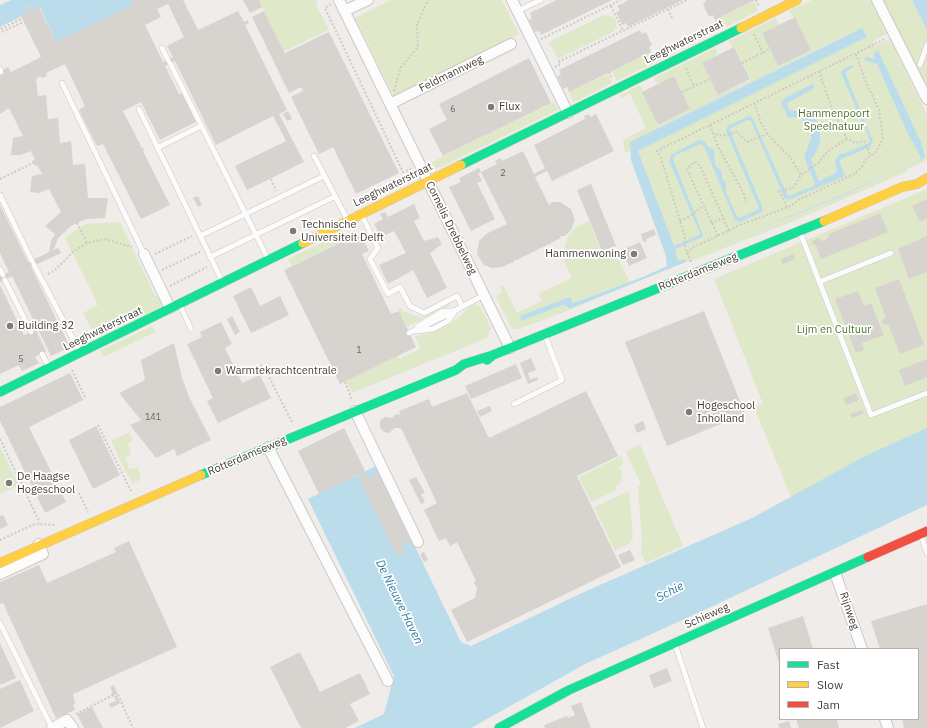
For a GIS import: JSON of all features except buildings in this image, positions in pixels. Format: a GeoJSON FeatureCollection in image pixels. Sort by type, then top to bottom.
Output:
{"type":"FeatureCollection","features":[{"type":"Feature","properties":{"kind":"street","name":"Cornelis Drebbelweg"},"geometry":{"type":"LineString","coordinates":[[339,0],[394,102],[420,164],[510,348]]}},
{"type":"Feature","properties":{"kind":"street"},"geometry":{"type":"LineString","coordinates":[[344,11],[368,0]]}},
{"type":"Feature","properties":{"kind":"street"},"geometry":{"type":"LineString","coordinates":[[512,0],[568,113]]}},
{"type":"Feature","properties":{"kind":"street","name":"Leeghwaterstraat"},"geometry":{"type":"LineString","coordinates":[[0,392],[797,0]]}},
{"type":"Feature","properties":{"kind":"street"},"geometry":{"type":"LineString","coordinates":[[877,0],[894,34],[915,66],[927,99]]}},
{"type":"Feature","properties":{"kind":"street","name":"Feldmannweg"},"geometry":{"type":"LineString","coordinates":[[394,102],[511,44]]}},
{"type":"Feature","properties":{"kind":"street","name":"Rotterdamseweg"},"geometry":{"type":"LineString","coordinates":[[902,187],[908,180],[927,174]]}},
{"type":"Feature","properties":{"kind":"street","name":"Rotterdamseweg"},"geometry":{"type":"LineString","coordinates":[[0,562],[268,447],[456,370],[466,370],[510,348],[800,231],[902,187],[911,186],[927,178]]}},
{"type":"Feature","properties":{"kind":"street"},"geometry":{"type":"LineString","coordinates":[[144,254],[162,290],[175,306]]}},
{"type":"Feature","properties":{"kind":"street"},"geometry":{"type":"LineString","coordinates":[[355,411],[418,542]]}},
{"type":"Feature","properties":{"kind":"street"},"geometry":{"type":"LineString","coordinates":[[268,447],[388,681]]}},
{"type":"Feature","properties":{"kind":"street","name":"Schieweg"},"geometry":{"type":"LineString","coordinates":[[499,728],[569,690],[924,532]]}},
{"type":"Feature","properties":{"kind":"street"},"geometry":{"type":"LineString","coordinates":[[0,574],[43,554],[39,544]]}},
{"type":"Feature","properties":{"kind":"street","name":"Rijnweg"},"geometry":{"type":"LineString","coordinates":[[835,572],[862,648]]}},
{"type":"Feature","properties":{"kind":"street"},"geometry":{"type":"LineString","coordinates":[[52,728],[70,724]]}},
{"type":"Feature","properties":{"kind":"lane"},"geometry":{"type":"LineString","coordinates":[[517,11],[541,0]]}},
{"type":"Feature","properties":{"kind":"lane"},"geometry":{"type":"LineString","coordinates":[[915,66],[927,46]]}},
{"type":"Feature","properties":{"kind":"lane"},"geometry":{"type":"LineString","coordinates":[[162,48],[268,260]]}},
{"type":"Feature","properties":{"kind":"lane"},"geometry":{"type":"LineString","coordinates":[[915,66],[927,62]]}},
{"type":"Feature","properties":{"kind":"lane"},"geometry":{"type":"LineString","coordinates":[[62,83],[144,254]]}},
{"type":"Feature","properties":{"kind":"lane"},"geometry":{"type":"LineString","coordinates":[[139,109],[223,283]]}},
{"type":"Feature","properties":{"kind":"lane"},"geometry":{"type":"LineString","coordinates":[[157,148],[201,126]]}},
{"type":"Feature","properties":{"kind":"lane"},"geometry":{"type":"LineString","coordinates":[[314,156],[334,197],[348,221]]}},
{"type":"Feature","properties":{"kind":"lane"},"geometry":{"type":"LineString","coordinates":[[199,234],[245,214],[324,176]]}},
{"type":"Feature","properties":{"kind":"lane"},"geometry":{"type":"LineString","coordinates":[[0,195],[33,263],[80,353]]}},
{"type":"Feature","properties":{"kind":"lane"},"geometry":{"type":"LineString","coordinates":[[210,257],[334,197]]}},
{"type":"Feature","properties":{"kind":"lane"},"geometry":{"type":"LineString","coordinates":[[361,215],[378,248],[370,259],[388,294],[400,287],[410,306],[424,313],[457,296],[462,306]]}},
{"type":"Feature","properties":{"kind":"lane"},"geometry":{"type":"LineString","coordinates":[[800,231],[871,415],[927,393]]}},
{"type":"Feature","properties":{"kind":"lane"},"geometry":{"type":"LineString","coordinates":[[819,282],[891,253]]}},
{"type":"Feature","properties":{"kind":"lane"},"geometry":{"type":"LineString","coordinates":[[0,269],[31,332]]}},
{"type":"Feature","properties":{"kind":"lane"},"geometry":{"type":"LineString","coordinates":[[409,332],[455,311],[484,295]]}},
{"type":"Feature","properties":{"kind":"lane"},"geometry":{"type":"LineString","coordinates":[[175,306],[191,329]]}},
{"type":"Feature","properties":{"kind":"lane"},"geometry":{"type":"LineString","coordinates":[[514,404],[562,380],[545,334]]}},
{"type":"Feature","properties":{"kind":"lane"},"geometry":{"type":"LineString","coordinates":[[42,354],[49,368]]}},
{"type":"Feature","properties":{"kind":"lane"},"geometry":{"type":"LineString","coordinates":[[924,532],[927,553]]}},
{"type":"Feature","properties":{"kind":"lane"},"geometry":{"type":"LineString","coordinates":[[0,623],[52,728]]}},
{"type":"Feature","properties":{"kind":"lane"},"geometry":{"type":"LineString","coordinates":[[675,643],[703,728]]}},
{"type":"Feature","properties":{"kind":"path"},"geometry":{"type":"LineString","coordinates":[[339,0],[325,8],[403,172],[420,164]]}},
{"type":"Feature","properties":{"kind":"path"},"geometry":{"type":"LineString","coordinates":[[394,102],[394,93],[401,67],[418,47],[417,25],[428,0]]}},
{"type":"Feature","properties":{"kind":"path"},"geometry":{"type":"LineString","coordinates":[[533,43],[621,0]]}},
{"type":"Feature","properties":{"kind":"path"},"geometry":{"type":"LineString","coordinates":[[547,71],[559,65],[558,62],[687,0]]}},
{"type":"Feature","properties":{"kind":"path"},"geometry":{"type":"LineString","coordinates":[[610,6],[623,31]]}},
{"type":"Feature","properties":{"kind":"path"},"geometry":{"type":"LineString","coordinates":[[668,9],[672,18]]}},
{"type":"Feature","properties":{"kind":"path"},"geometry":{"type":"LineString","coordinates":[[1,29],[22,21],[2,32]]}},
{"type":"Feature","properties":{"kind":"path"},"geometry":{"type":"LineString","coordinates":[[749,24],[763,53]]}},
{"type":"Feature","properties":{"kind":"path"},"geometry":{"type":"LineString","coordinates":[[692,263],[685,248],[685,237],[661,158],[657,151],[894,34]]}},
{"type":"Feature","properties":{"kind":"path"},"geometry":{"type":"LineString","coordinates":[[742,63],[770,49]]}},
{"type":"Feature","properties":{"kind":"path"},"geometry":{"type":"LineString","coordinates":[[687,253],[694,247],[787,207],[854,174],[861,168],[870,154],[877,151],[883,138],[879,110],[865,80],[856,53]]}},
{"type":"Feature","properties":{"kind":"path"},"geometry":{"type":"LineString","coordinates":[[681,57],[694,87]]}},
{"type":"Feature","properties":{"kind":"path"},"geometry":{"type":"LineString","coordinates":[[819,71],[830,103],[847,139],[850,142],[864,141],[870,154]]}},
{"type":"Feature","properties":{"kind":"path"},"geometry":{"type":"LineString","coordinates":[[682,92],[710,79]]}},
{"type":"Feature","properties":{"kind":"path"},"geometry":{"type":"LineString","coordinates":[[754,103],[761,123],[767,134],[790,157],[801,175]]}},
{"type":"Feature","properties":{"kind":"path"},"geometry":{"type":"LineString","coordinates":[[710,125],[712,133],[746,202]]}},
{"type":"Feature","properties":{"kind":"path"},"geometry":{"type":"LineString","coordinates":[[712,133],[726,135],[732,132],[737,132],[747,142],[767,134]]}},
{"type":"Feature","properties":{"kind":"path"},"geometry":{"type":"LineString","coordinates":[[787,207],[779,191],[793,188],[801,175],[815,166],[828,151],[847,139]]}},
{"type":"Feature","properties":{"kind":"path"},"geometry":{"type":"LineString","coordinates":[[718,236],[687,169],[689,165],[696,162],[701,168],[729,231]]}},
{"type":"Feature","properties":{"kind":"path"},"geometry":{"type":"LineString","coordinates":[[0,179],[33,163]]}},
{"type":"Feature","properties":{"kind":"path"},"geometry":{"type":"LineString","coordinates":[[271,179],[280,197]]}},
{"type":"Feature","properties":{"kind":"path"},"geometry":{"type":"LineString","coordinates":[[680,221],[690,216],[703,206]]}},
{"type":"Feature","properties":{"kind":"path"},"geometry":{"type":"LineString","coordinates":[[711,223],[723,218]]}},
{"type":"Feature","properties":{"kind":"path"},"geometry":{"type":"LineString","coordinates":[[77,223],[87,243]]}},
{"type":"Feature","properties":{"kind":"path"},"geometry":{"type":"LineString","coordinates":[[41,277],[54,271],[74,251],[87,243],[105,239],[144,254],[199,234]]}},
{"type":"Feature","properties":{"kind":"path"},"geometry":{"type":"LineString","coordinates":[[154,274],[206,248]]}},
{"type":"Feature","properties":{"kind":"path"},"geometry":{"type":"LineString","coordinates":[[162,290],[214,264]]}},
{"type":"Feature","properties":{"kind":"path"},"geometry":{"type":"LineString","coordinates":[[260,365],[265,369],[293,424]]}},
{"type":"Feature","properties":{"kind":"path"},"geometry":{"type":"LineString","coordinates":[[72,372],[86,399]]}},
{"type":"Feature","properties":{"kind":"path"},"geometry":{"type":"LineString","coordinates":[[345,382],[352,400]]}},
{"type":"Feature","properties":{"kind":"path"},"geometry":{"type":"LineString","coordinates":[[98,425],[132,494]]}},
{"type":"Feature","properties":{"kind":"path"},"geometry":{"type":"LineString","coordinates":[[0,440],[40,523]]}},
{"type":"Feature","properties":{"kind":"path"},"geometry":{"type":"LineString","coordinates":[[79,492],[88,513]]}},
{"type":"Feature","properties":{"kind":"path"},"geometry":{"type":"LineString","coordinates":[[0,540],[31,525],[40,523],[58,524]]}},
{"type":"Feature","properties":{"kind":"path"},"geometry":{"type":"LineString","coordinates":[[70,724],[67,718],[118,693],[133,728]]}},
{"type":"Feature","properties":{"kind":"green space"},"geometry":{"type":"Polygon","coordinates":[[[259,0],[318,0],[315,2],[329,30],[284,51],[259,0]]]}},
{"type":"Feature","properties":{"kind":"green space"},"geometry":{"type":"Polygon","coordinates":[[[391,0],[502,0],[519,34],[394,96],[355,18],[391,0]]]}},
{"type":"Feature","properties":{"kind":"green space","name":"Hammenpoort Speelnatuur"},"geometry":{"type":"Polygon","coordinates":[[[812,0],[870,0],[887,34],[873,41],[875,46],[890,39],[927,115],[927,160],[907,169],[908,171],[789,223],[694,260],[675,265],[633,147],[857,30],[630,142],[630,150],[625,153],[623,140],[646,128],[630,94],[621,98],[620,95],[640,85],[658,125],[690,109],[674,76],[657,84],[654,78],[715,48],[718,54],[702,63],[718,95],[751,80],[735,47],[732,47],[729,41],[776,18],[779,24],[762,33],[778,66],[811,50],[795,17],[793,17],[789,11],[812,0]],[[878,50],[921,158],[918,160],[925,156],[921,142],[878,50]],[[909,164],[846,193],[707,251],[847,194],[909,164]]]}},
{"type":"Feature","properties":{"kind":"green space"},"geometry":{"type":"Polygon","coordinates":[[[883,0],[912,0],[927,29],[927,87],[883,0]]]}},
{"type":"Feature","properties":{"kind":"green space"},"geometry":{"type":"Polygon","coordinates":[[[754,1],[758,11],[720,30],[715,20],[754,1]]]}},
{"type":"Feature","properties":{"kind":"green space"},"geometry":{"type":"Polygon","coordinates":[[[604,15],[611,16],[616,20],[617,27],[613,32],[558,59],[549,42],[604,15]]]}},
{"type":"Feature","properties":{"kind":"green space"},"geometry":{"type":"Polygon","coordinates":[[[651,52],[656,62],[617,81],[612,71],[651,52]]]}},
{"type":"Feature","properties":{"kind":"green space"},"geometry":{"type":"Polygon","coordinates":[[[608,74],[612,83],[574,102],[569,92],[608,74]]]}},
{"type":"Feature","properties":{"kind":"green space"},"geometry":{"type":"Polygon","coordinates":[[[554,102],[558,110],[441,167],[436,168],[430,163],[554,102]]]}},
{"type":"Feature","properties":{"kind":"green space","name":"Lijm en Cultuur"},"geometry":{"type":"Polygon","coordinates":[[[927,189],[927,430],[791,497],[754,407],[763,404],[714,279],[927,189]]]}},
{"type":"Feature","properties":{"kind":"green space"},"geometry":{"type":"Polygon","coordinates":[[[589,221],[603,256],[614,251],[630,282],[572,303],[570,298],[521,321],[563,305],[570,310],[519,329],[512,329],[496,296],[502,292],[500,287],[503,285],[517,313],[542,301],[538,294],[572,278],[562,257],[568,236],[575,228],[589,221]]]}},
{"type":"Feature","properties":{"kind":"green space"},"geometry":{"type":"Polygon","coordinates":[[[120,222],[155,296],[159,295],[164,305],[99,337],[97,334],[94,335],[83,313],[98,305],[65,238],[85,224],[120,222]]]}},
{"type":"Feature","properties":{"kind":"green space"},"geometry":{"type":"Polygon","coordinates":[[[354,235],[292,266],[288,259],[327,240],[354,235]]]}},
{"type":"Feature","properties":{"kind":"green space"},"geometry":{"type":"Polygon","coordinates":[[[449,304],[451,305],[407,327],[398,309],[401,308],[403,311],[421,318],[449,304]]]}},
{"type":"Feature","properties":{"kind":"green space"},"geometry":{"type":"Polygon","coordinates":[[[475,304],[480,306],[491,328],[487,338],[352,393],[346,381],[398,356],[400,359],[420,349],[415,336],[427,334],[457,319],[468,308],[475,304]]]}},
{"type":"Feature","properties":{"kind":"green space"},"geometry":{"type":"Polygon","coordinates":[[[152,326],[155,332],[104,357],[100,351],[152,326]]]}},
{"type":"Feature","properties":{"kind":"green space"},"geometry":{"type":"Polygon","coordinates":[[[130,432],[133,441],[128,443],[131,455],[126,457],[129,469],[138,468],[141,479],[132,484],[111,441],[130,432]]]}},
{"type":"Feature","properties":{"kind":"green space"},"geometry":{"type":"Polygon","coordinates":[[[640,444],[683,546],[646,563],[641,553],[642,543],[638,486],[641,484],[626,452],[640,444]]]}},
{"type":"Feature","properties":{"kind":"green space"},"geometry":{"type":"Polygon","coordinates":[[[0,447],[19,485],[0,494],[0,447]]]}},
{"type":"Feature","properties":{"kind":"green space"},"geometry":{"type":"Polygon","coordinates":[[[621,456],[624,464],[619,467],[623,475],[621,477],[622,480],[619,481],[620,484],[615,486],[617,490],[591,502],[579,477],[621,456]]]}},
{"type":"Feature","properties":{"kind":"green space"},"geometry":{"type":"Polygon","coordinates":[[[629,491],[633,538],[630,543],[615,551],[594,507],[629,491]]]}},
{"type":"Feature","properties":{"kind":"water"},"geometry":{"type":"Polygon","coordinates":[[[11,0],[130,0],[132,5],[56,42],[40,7],[31,11],[30,6],[26,5],[25,9],[28,13],[0,27],[0,5],[11,0]]]}},
{"type":"Feature","properties":{"kind":"water"},"geometry":{"type":"Polygon","coordinates":[[[912,0],[927,0],[927,30],[912,0]]]}},
{"type":"Feature","properties":{"kind":"water"},"geometry":{"type":"Polygon","coordinates":[[[862,28],[867,37],[638,151],[674,246],[699,235],[700,233],[669,161],[671,155],[699,140],[705,141],[707,146],[714,150],[715,165],[722,172],[722,179],[726,183],[726,192],[737,217],[740,218],[759,208],[726,131],[727,126],[749,116],[752,117],[788,196],[814,186],[815,183],[804,157],[811,139],[811,132],[805,121],[796,117],[788,118],[781,103],[785,98],[813,84],[815,88],[787,103],[789,110],[809,113],[816,120],[820,131],[820,142],[811,159],[819,181],[837,172],[835,160],[841,153],[843,154],[869,143],[870,140],[841,73],[844,69],[852,65],[853,67],[846,72],[846,75],[873,142],[870,147],[839,160],[845,176],[791,199],[785,199],[751,121],[747,120],[731,128],[730,131],[763,211],[740,222],[735,220],[704,146],[700,144],[674,156],[673,159],[703,235],[703,237],[675,249],[678,261],[685,259],[686,262],[570,309],[563,305],[521,321],[520,316],[570,297],[573,303],[643,277],[667,266],[666,256],[631,160],[630,142],[862,28]]]}},
{"type":"Feature","properties":{"kind":"water"},"geometry":{"type":"Polygon","coordinates":[[[878,50],[921,142],[925,156],[922,160],[918,161],[921,158],[907,132],[877,64],[864,60],[866,57],[875,59],[874,53],[878,50]]]}},
{"type":"Feature","properties":{"kind":"water"},"geometry":{"type":"Polygon","coordinates":[[[908,164],[847,194],[695,255],[846,193],[908,164]]]}},
{"type":"Feature","properties":{"kind":"water"},"geometry":{"type":"Polygon","coordinates":[[[927,428],[927,505],[696,614],[585,664],[471,728],[355,728],[384,714],[394,676],[308,499],[376,466],[461,642],[471,646],[584,592],[752,518],[867,455],[927,428]]]}},
{"type":"Feature","properties":{"kind":"traffic: fast"},"geometry":{"type":"LineString","coordinates":[[461,165],[741,28]]}},
{"type":"Feature","properties":{"kind":"traffic: fast"},"geometry":{"type":"LineString","coordinates":[[487,360],[493,355],[824,221]]}},
{"type":"Feature","properties":{"kind":"traffic: fast"},"geometry":{"type":"LineString","coordinates":[[0,392],[303,243]]}},
{"type":"Feature","properties":{"kind":"traffic: fast"},"geometry":{"type":"LineString","coordinates":[[201,475],[456,370],[464,364],[493,355]]}},
{"type":"Feature","properties":{"kind":"traffic: fast"},"geometry":{"type":"LineString","coordinates":[[499,728],[569,690],[868,557]]}},
{"type":"Feature","properties":{"kind":"traffic: slow"},"geometry":{"type":"LineString","coordinates":[[741,28],[797,0]]}},
{"type":"Feature","properties":{"kind":"traffic: slow"},"geometry":{"type":"LineString","coordinates":[[303,243],[461,165]]}},
{"type":"Feature","properties":{"kind":"traffic: slow"},"geometry":{"type":"LineString","coordinates":[[824,221],[902,187],[917,184],[927,178]]}},
{"type":"Feature","properties":{"kind":"traffic: slow"},"geometry":{"type":"LineString","coordinates":[[0,563],[201,475]]}},
{"type":"Feature","properties":{"kind":"traffic: jam"},"geometry":{"type":"LineString","coordinates":[[868,557],[927,531]]}},
{"type":"Feature","properties":{"kind":"place","name":"Flux"},"geometry":{"type":"Point","coordinates":[491,107]}},
{"type":"Feature","properties":{"kind":"place","name":"Technische Universiteit Delft"},"geometry":{"type":"Point","coordinates":[293,231]}},
{"type":"Feature","properties":{"kind":"place","name":"Hammenwoning"},"geometry":{"type":"Point","coordinates":[634,254]}},
{"type":"Feature","properties":{"kind":"place","name":"Building 32"},"geometry":{"type":"Point","coordinates":[10,326]}},
{"type":"Feature","properties":{"kind":"place","name":"Warmtekrachtcentrale"},"geometry":{"type":"Point","coordinates":[218,371]}},
{"type":"Feature","properties":{"kind":"place","name":"Hogeschool Inholland"},"geometry":{"type":"Point","coordinates":[689,412]}},
{"type":"Feature","properties":{"kind":"place","name":"De Haagse Hogeschool"},"geometry":{"type":"Point","coordinates":[9,483]}},
{"type":"Feature","properties":{"kind":"water label","name":"Schie"},"geometry":{"type":"Point","coordinates":[670,592]}},
{"type":"Feature","properties":{"kind":"water label","name":"De Nieuwe Haven"},"geometry":{"type":"Point","coordinates":[399,602]}}]}
